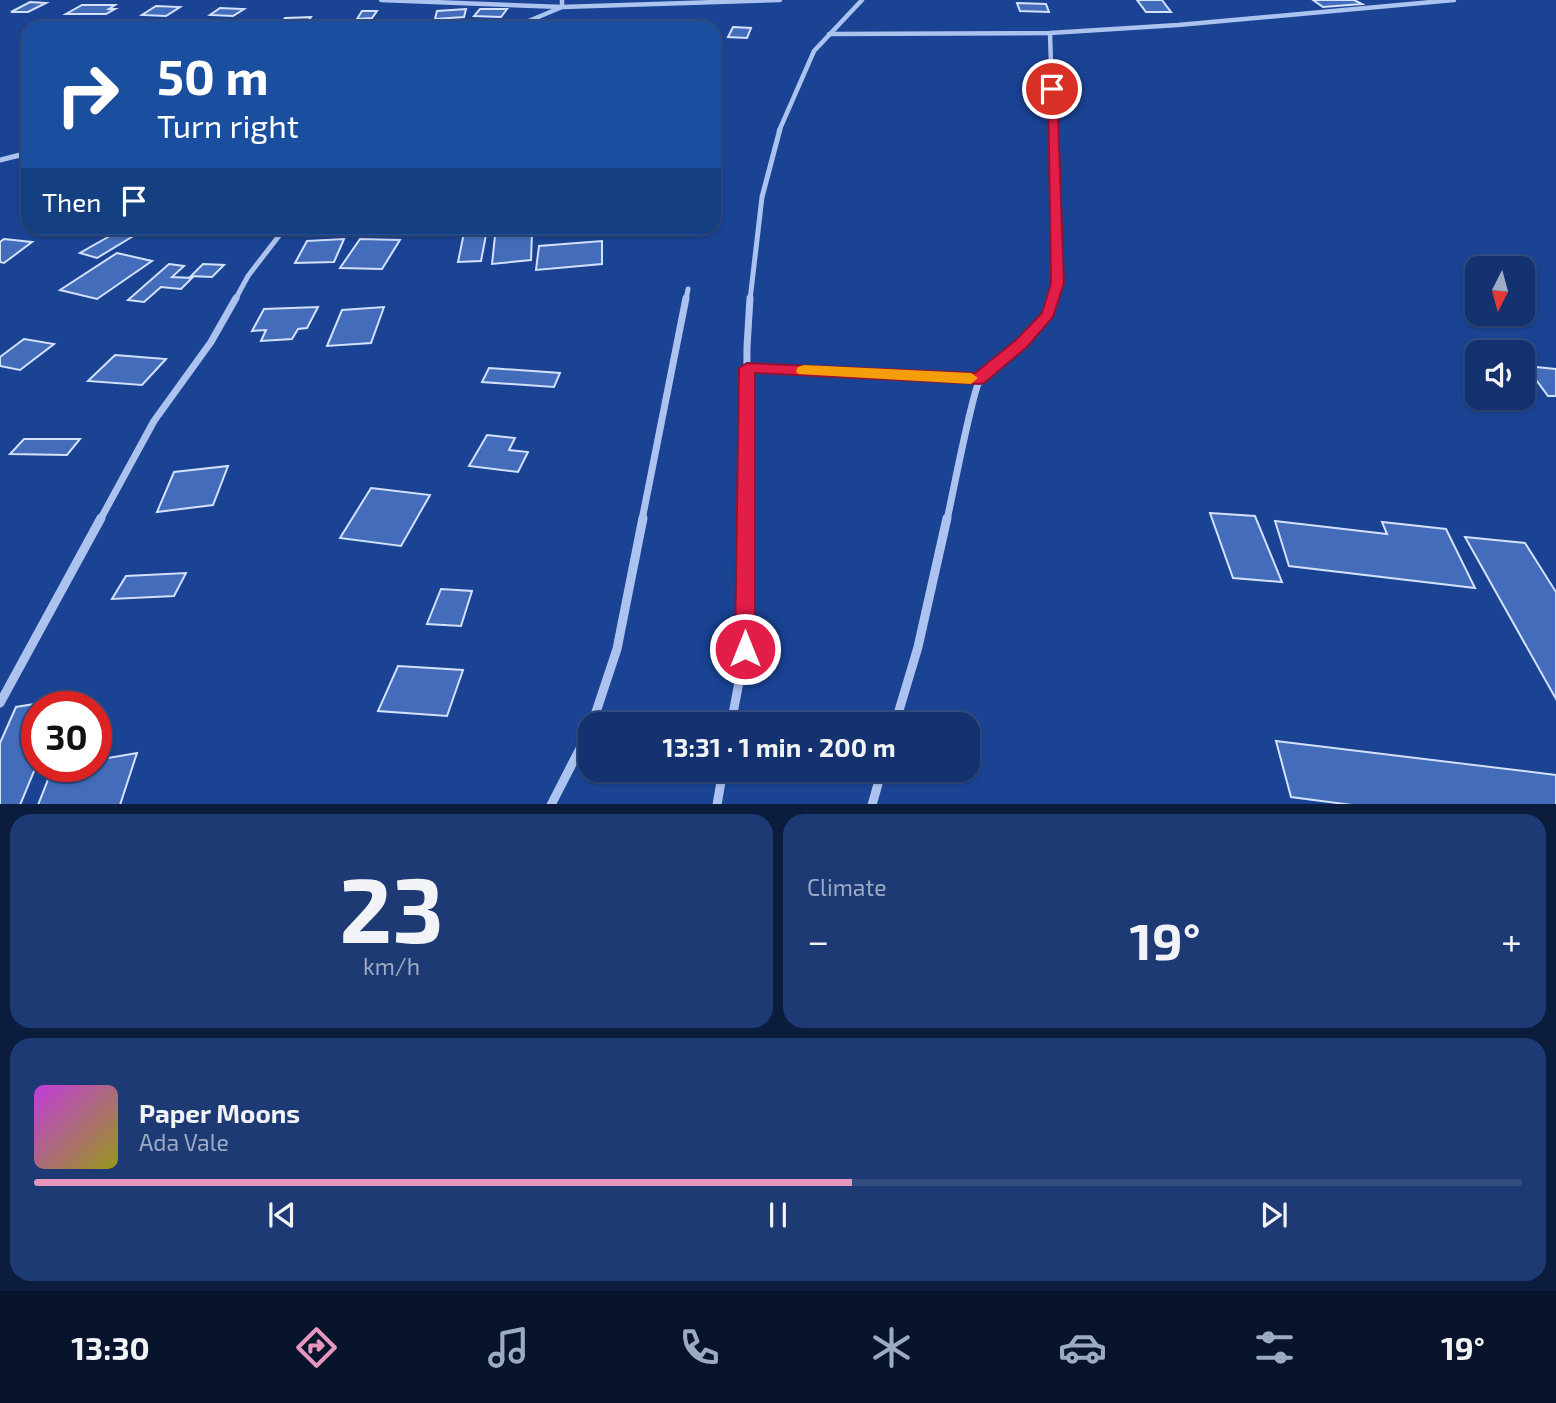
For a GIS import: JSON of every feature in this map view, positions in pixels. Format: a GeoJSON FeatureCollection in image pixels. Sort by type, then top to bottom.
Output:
{"type":"FeatureCollection","features":[{"type":"Feature","properties":{"kind":"street"},"geometry":{"type":"LineString","coordinates":[[381,0],[562,7],[780,0]]}},
{"type":"Feature","properties":{"kind":"street"},"geometry":{"type":"LineString","coordinates":[[562,0],[562,7]]}},
{"type":"Feature","properties":{"kind":"street"},"geometry":{"type":"LineString","coordinates":[[733,712],[745,649],[747,368],[752,278],[763,195],[784,120],[810,57],[862,0]]}},
{"type":"Feature","properties":{"kind":"street"},"geometry":{"type":"LineString","coordinates":[[829,34],[1050,33],[1454,0]]}},
{"type":"Feature","properties":{"kind":"street"},"geometry":{"type":"LineString","coordinates":[[529,21],[562,7]]}},
{"type":"Feature","properties":{"kind":"street"},"geometry":{"type":"LineString","coordinates":[[899,712],[918,647],[979,379],[1021,343],[1048,314],[1057,283],[1050,33]]}},
{"type":"Feature","properties":{"kind":"street"},"geometry":{"type":"LineString","coordinates":[[0,160],[21,155]]}},
{"type":"Feature","properties":{"kind":"street"},"geometry":{"type":"LineString","coordinates":[[0,703],[154,421],[211,342],[248,276],[280,235]]}},
{"type":"Feature","properties":{"kind":"street"},"geometry":{"type":"LineString","coordinates":[[596,712],[617,649],[688,289]]}},
{"type":"Feature","properties":{"kind":"street"},"geometry":{"type":"LineString","coordinates":[[747,368],[979,379]]}},
{"type":"Feature","properties":{"kind":"street"},"geometry":{"type":"LineString","coordinates":[[551,804],[578,752]]}},
{"type":"Feature","properties":{"kind":"street"},"geometry":{"type":"LineString","coordinates":[[716,804],[721,782]]}},
{"type":"Feature","properties":{"kind":"street"},"geometry":{"type":"LineString","coordinates":[[872,804],[878,782]]}},
{"type":"Feature","properties":{"kind":"building"},"geometry":{"type":"Polygon","coordinates":[[[1137,0],[1162,0],[1171,12],[1146,12],[1137,0]]]}},
{"type":"Feature","properties":{"kind":"building"},"geometry":{"type":"Polygon","coordinates":[[[1313,0],[1354,0],[1362,4],[1323,7],[1313,0]]]}},
{"type":"Feature","properties":{"kind":"building"},"geometry":{"type":"Polygon","coordinates":[[[30,2],[46,3],[28,12],[11,12],[30,2]]]}},
{"type":"Feature","properties":{"kind":"building"},"geometry":{"type":"Polygon","coordinates":[[[1017,3],[1046,4],[1049,12],[1020,11],[1017,3]]]}},
{"type":"Feature","properties":{"kind":"building"},"geometry":{"type":"Polygon","coordinates":[[[82,5],[115,5],[109,9],[115,9],[106,14],[66,14],[82,5]]]}},
{"type":"Feature","properties":{"kind":"building"},"geometry":{"type":"Polygon","coordinates":[[[156,6],[180,7],[166,16],[142,15],[156,6]]]}},
{"type":"Feature","properties":{"kind":"building"},"geometry":{"type":"Polygon","coordinates":[[[220,8],[244,9],[233,16],[210,15],[220,8]]]}},
{"type":"Feature","properties":{"kind":"building"},"geometry":{"type":"Polygon","coordinates":[[[466,9],[464,17],[435,19],[437,11],[466,9]]]}},
{"type":"Feature","properties":{"kind":"building"},"geometry":{"type":"Polygon","coordinates":[[[480,9],[507,9],[501,17],[474,16],[480,9]]]}},
{"type":"Feature","properties":{"kind":"building"},"geometry":{"type":"Polygon","coordinates":[[[362,11],[377,11],[372,18],[357,19],[362,11]]]}},
{"type":"Feature","properties":{"kind":"building"},"geometry":{"type":"Polygon","coordinates":[[[311,17],[308,21],[283,21],[285,18],[311,17]]]}},
{"type":"Feature","properties":{"kind":"building"},"geometry":{"type":"Polygon","coordinates":[[[733,27],[751,28],[747,38],[728,37],[733,27]]]}},
{"type":"Feature","properties":{"kind":"building"},"geometry":{"type":"Polygon","coordinates":[[[112,235],[135,235],[97,258],[80,253],[112,235]]]}},
{"type":"Feature","properties":{"kind":"building"},"geometry":{"type":"Polygon","coordinates":[[[464,235],[486,235],[481,261],[458,262],[464,235]]]}},
{"type":"Feature","properties":{"kind":"building"},"geometry":{"type":"Polygon","coordinates":[[[532,235],[531,260],[492,264],[495,236],[532,235]]]}},
{"type":"Feature","properties":{"kind":"building"},"geometry":{"type":"Polygon","coordinates":[[[4,239],[32,242],[4,263],[0,262],[0,242],[4,239]]]}},
{"type":"Feature","properties":{"kind":"building"},"geometry":{"type":"Polygon","coordinates":[[[344,239],[334,262],[295,263],[307,241],[344,239]]]}},
{"type":"Feature","properties":{"kind":"building"},"geometry":{"type":"Polygon","coordinates":[[[360,239],[400,240],[382,269],[340,268],[360,239]]]}},
{"type":"Feature","properties":{"kind":"building"},"geometry":{"type":"Polygon","coordinates":[[[602,241],[602,264],[536,270],[539,246],[602,241]]]}},
{"type":"Feature","properties":{"kind":"building"},"geometry":{"type":"Polygon","coordinates":[[[117,253],[152,261],[97,299],[60,290],[117,253]]]}},
{"type":"Feature","properties":{"kind":"building"},"geometry":{"type":"Polygon","coordinates":[[[169,264],[184,266],[172,277],[192,278],[181,289],[161,287],[144,302],[128,300],[169,264]]]}},
{"type":"Feature","properties":{"kind":"building"},"geometry":{"type":"Polygon","coordinates":[[[203,264],[224,265],[212,277],[191,276],[203,264]]]}},
{"type":"Feature","properties":{"kind":"building"},"geometry":{"type":"Polygon","coordinates":[[[318,307],[307,328],[298,329],[292,339],[261,341],[266,330],[252,331],[264,309],[318,307]]]}},
{"type":"Feature","properties":{"kind":"building"},"geometry":{"type":"Polygon","coordinates":[[[384,307],[371,343],[327,346],[342,310],[384,307]]]}},
{"type":"Feature","properties":{"kind":"building"},"geometry":{"type":"Polygon","coordinates":[[[24,339],[54,344],[20,370],[0,366],[0,357],[24,339]]]}},
{"type":"Feature","properties":{"kind":"building"},"geometry":{"type":"Polygon","coordinates":[[[115,355],[166,359],[142,385],[88,381],[115,355]]]}},
{"type":"Feature","properties":{"kind":"building"},"geometry":{"type":"Polygon","coordinates":[[[1535,367],[1556,369],[1556,396],[1548,396],[1535,378],[1535,367]]]}},
{"type":"Feature","properties":{"kind":"building"},"geometry":{"type":"Polygon","coordinates":[[[489,368],[560,373],[554,387],[482,382],[489,368]]]}},
{"type":"Feature","properties":{"kind":"building"},"geometry":{"type":"Polygon","coordinates":[[[487,435],[515,438],[509,450],[528,452],[518,472],[469,466],[487,435]]]}},
{"type":"Feature","properties":{"kind":"building"},"geometry":{"type":"Polygon","coordinates":[[[24,439],[80,439],[67,455],[10,454],[24,439]]]}},
{"type":"Feature","properties":{"kind":"building"},"geometry":{"type":"Polygon","coordinates":[[[228,466],[213,505],[157,512],[174,472],[228,466]]]}},
{"type":"Feature","properties":{"kind":"building"},"geometry":{"type":"Polygon","coordinates":[[[371,488],[430,495],[401,546],[340,538],[371,488]]]}},
{"type":"Feature","properties":{"kind":"building"},"geometry":{"type":"Polygon","coordinates":[[[1210,513],[1255,516],[1282,582],[1233,578],[1210,513]]]}},
{"type":"Feature","properties":{"kind":"building"},"geometry":{"type":"Polygon","coordinates":[[[1275,521],[1387,534],[1382,522],[1446,529],[1475,588],[1289,566],[1275,521]]]}},
{"type":"Feature","properties":{"kind":"building"},"geometry":{"type":"Polygon","coordinates":[[[1465,537],[1525,543],[1556,592],[1556,699],[1465,537]]]}},
{"type":"Feature","properties":{"kind":"building"},"geometry":{"type":"Polygon","coordinates":[[[186,573],[174,596],[112,599],[126,576],[186,573]]]}},
{"type":"Feature","properties":{"kind":"building"},"geometry":{"type":"Polygon","coordinates":[[[441,589],[472,591],[461,626],[427,624],[441,589]]]}},
{"type":"Feature","properties":{"kind":"building"},"geometry":{"type":"Polygon","coordinates":[[[398,666],[463,670],[447,716],[378,711],[398,666]]]}},
{"type":"Feature","properties":{"kind":"building"},"geometry":{"type":"Polygon","coordinates":[[[21,706],[21,782],[30,782],[20,804],[0,804],[0,743],[16,707],[21,706]]]}},
{"type":"Feature","properties":{"kind":"building"},"geometry":{"type":"Polygon","coordinates":[[[1276,741],[1556,775],[1556,804],[1344,804],[1291,797],[1276,741]]]}},
{"type":"Feature","properties":{"kind":"building"},"geometry":{"type":"Polygon","coordinates":[[[137,753],[120,804],[38,804],[47,782],[112,782],[112,757],[137,753]]]}},
{"type":"Feature","properties":{"kind":"slow traffic"},"geometry":{"type":"LineString","coordinates":[[804,371],[971,378]]}},
{"type":"Feature","properties":{"kind":"route"},"geometry":{"type":"LineString","coordinates":[[745,649],[747,368],[979,379],[1021,343],[1048,314],[1057,283],[1052,89]]}}]}
